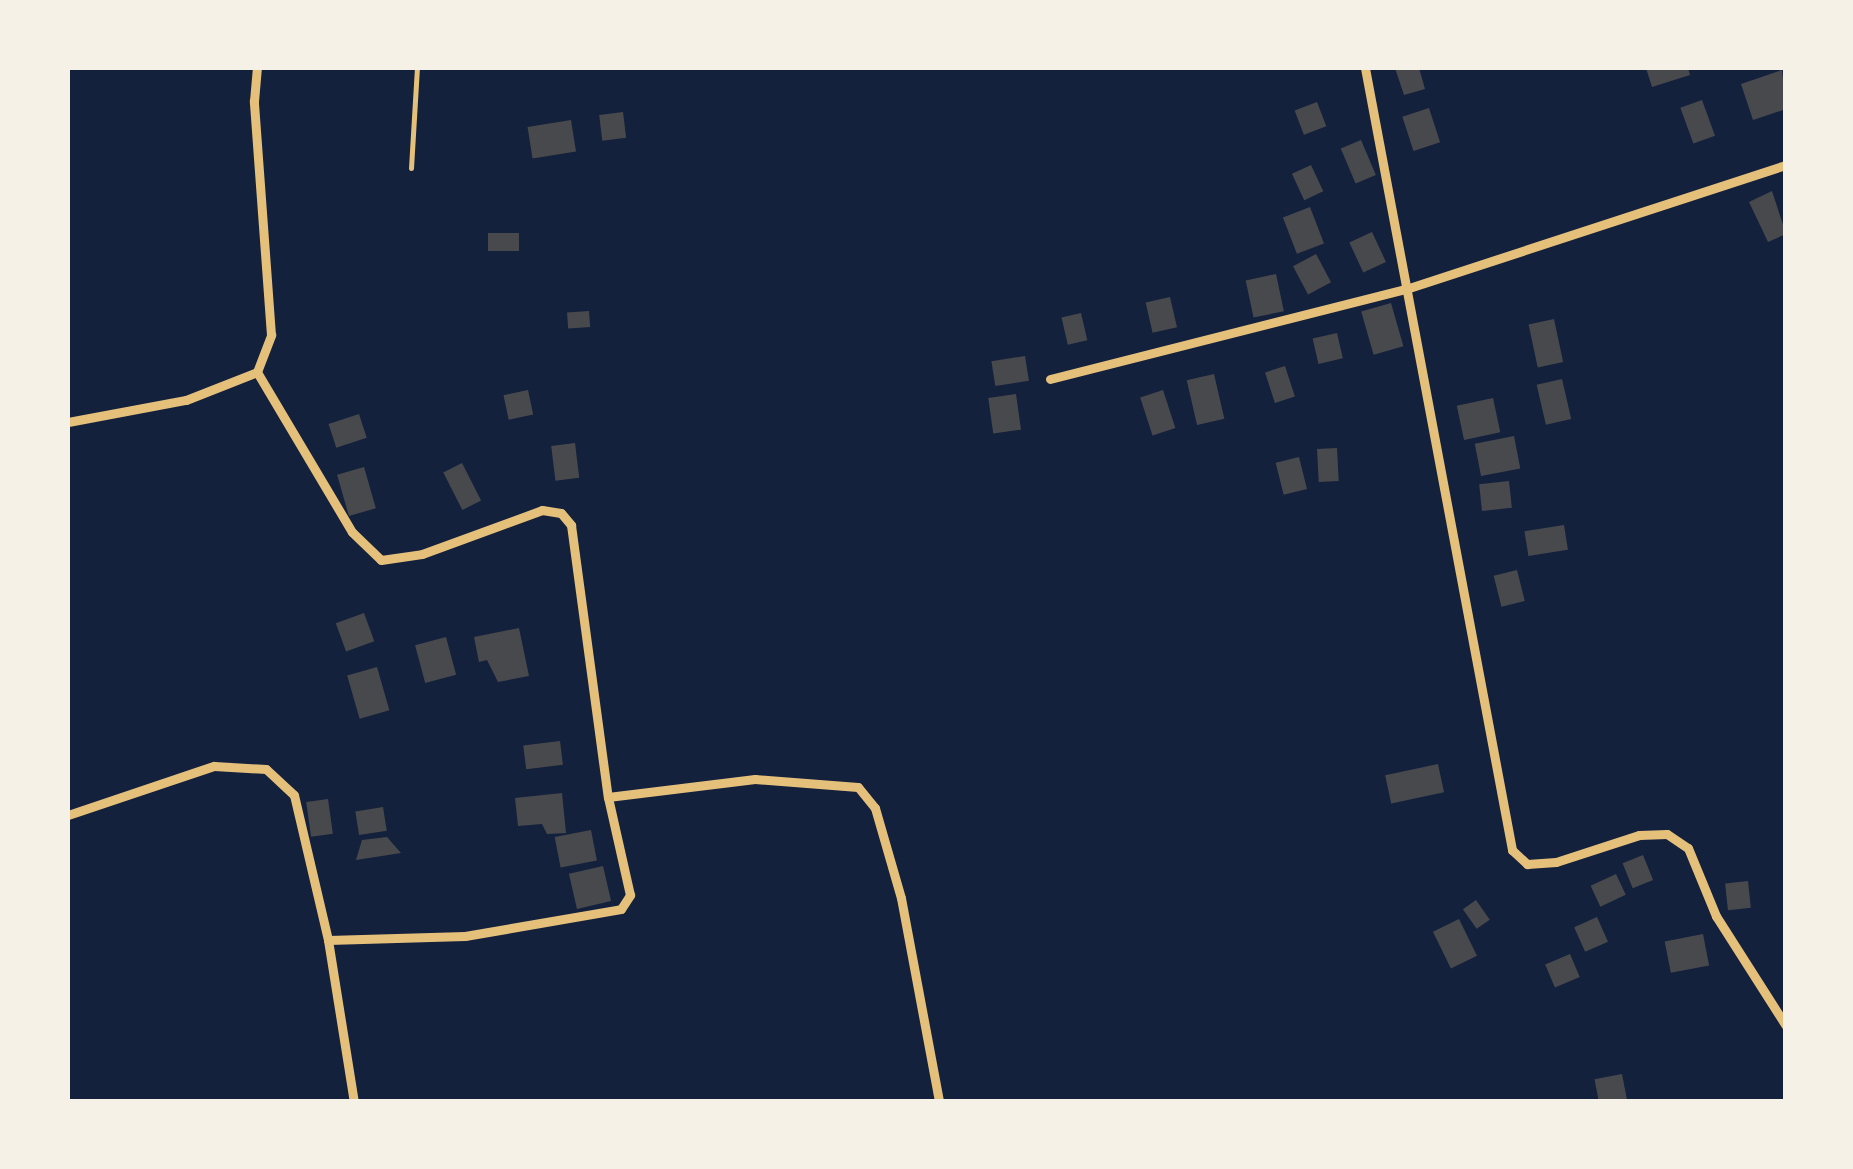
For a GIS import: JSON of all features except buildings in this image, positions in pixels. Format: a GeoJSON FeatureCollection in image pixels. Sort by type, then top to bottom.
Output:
{"type":"FeatureCollection","features":[{"type":"Feature","properties":{"kind":"street"},"geometry":{"type":"LineString","coordinates":[[68,422],[186,400],[257,372],[271,335],[254,101],[257,68]]}},
{"type":"Feature","properties":{"kind":"street"},"geometry":{"type":"LineString","coordinates":[[1364,68],[1512,850],[1527,864],[1556,862],[1639,836],[1667,834],[1688,848],[1716,916],[1786,1026]]}},
{"type":"Feature","properties":{"kind":"street"},"geometry":{"type":"LineString","coordinates":[[1050,379],[1406,289],[1786,165]]}},
{"type":"Feature","properties":{"kind":"street"},"geometry":{"type":"LineString","coordinates":[[257,372],[352,532],[381,560],[422,554],[542,510],[561,513],[570,525],[608,797],[630,896],[620,909],[464,936],[328,940]]}},
{"type":"Feature","properties":{"kind":"street"},"geometry":{"type":"LineString","coordinates":[[68,815],[214,766],[266,769],[294,795],[328,940],[354,1102]]}},
{"type":"Feature","properties":{"kind":"street"},"geometry":{"type":"LineString","coordinates":[[608,797],[755,779],[858,787],[875,808],[900,898],[939,1102]]}},
{"type":"Feature","properties":{"kind":"lane"},"geometry":{"type":"LineString","coordinates":[[411,168],[418,68]]}}]}
